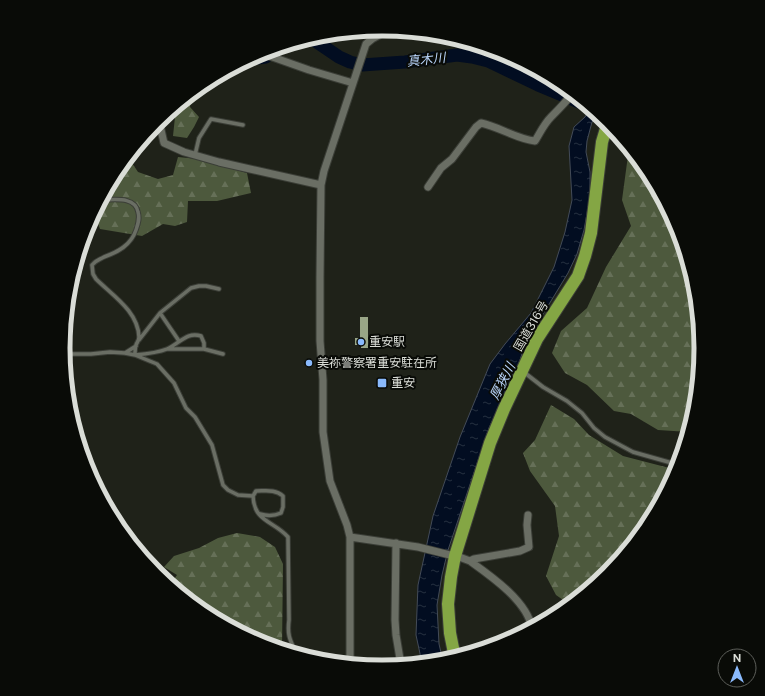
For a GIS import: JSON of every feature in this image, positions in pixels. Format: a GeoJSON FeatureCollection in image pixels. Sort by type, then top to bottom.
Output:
{"type":"FeatureCollection","features":[{"type":"Feature","properties":{"kind":"highway","name":"国道316号"},"geometry":{"type":"LineString","coordinates":[[454,651],[450,633],[448,604],[453,556],[490,443],[504,409],[537,339],[578,276],[591,233],[602,142],[606,130]]}},
{"type":"Feature","properties":{"kind":"street"},"geometry":{"type":"LineString","coordinates":[[350,658],[350,537],[347,525],[330,481],[323,432],[323,380],[320,320],[321,185],[324,171],[366,44],[375,36]]}},
{"type":"Feature","properties":{"kind":"street"},"geometry":{"type":"LineString","coordinates":[[272,57],[308,70],[353,83]]}},
{"type":"Feature","properties":{"kind":"street"},"geometry":{"type":"LineString","coordinates":[[428,187],[441,168],[452,158],[476,126],[481,123],[528,140],[535,141],[551,117],[569,98]]}},
{"type":"Feature","properties":{"kind":"street"},"geometry":{"type":"LineString","coordinates":[[161,128],[164,143],[184,152],[219,162],[321,185]]}},
{"type":"Feature","properties":{"kind":"street"},"geometry":{"type":"LineString","coordinates":[[470,561],[520,551],[529,547],[527,525],[528,515]]}},
{"type":"Feature","properties":{"kind":"street"},"geometry":{"type":"LineString","coordinates":[[350,537],[418,546],[470,561],[516,599],[531,622]]}},
{"type":"Feature","properties":{"kind":"street"},"geometry":{"type":"LineString","coordinates":[[396,543],[395,620],[400,659]]}},
{"type":"Feature","properties":{"kind":"lane"},"geometry":{"type":"LineString","coordinates":[[196,155],[199,138],[211,119],[243,125]]}},
{"type":"Feature","properties":{"kind":"lane"},"geometry":{"type":"LineString","coordinates":[[108,200],[122,199],[132,202],[137,208],[140,218],[135,234],[130,243],[96,260],[92,265],[93,274],[96,279],[123,304],[132,315],[139,332],[139,340]]}},
{"type":"Feature","properties":{"kind":"lane"},"geometry":{"type":"LineString","coordinates":[[135,354],[136,346],[139,340],[160,313],[191,288],[206,286],[219,289]]}},
{"type":"Feature","properties":{"kind":"lane"},"geometry":{"type":"LineString","coordinates":[[160,313],[179,341]]}},
{"type":"Feature","properties":{"kind":"lane"},"geometry":{"type":"LineString","coordinates":[[168,349],[190,335],[196,334],[201,336],[204,343],[204,349]]}},
{"type":"Feature","properties":{"kind":"lane"},"geometry":{"type":"LineString","coordinates":[[125,353],[136,346]]}},
{"type":"Feature","properties":{"kind":"lane"},"geometry":{"type":"LineString","coordinates":[[70,354],[110,352],[135,354],[168,349],[204,349],[224,354]]}},
{"type":"Feature","properties":{"kind":"lane"},"geometry":{"type":"LineString","coordinates":[[135,354],[156,364],[174,383],[186,408],[195,417],[212,445],[223,485],[228,490],[238,495],[253,496]]}},
{"type":"Feature","properties":{"kind":"lane"},"geometry":{"type":"LineString","coordinates":[[522,371],[544,387],[568,401],[582,413],[594,428],[605,437],[633,452],[672,463]]}},
{"type":"Feature","properties":{"kind":"lane"},"geometry":{"type":"LineString","coordinates":[[260,514],[270,516],[281,513],[283,507],[283,496],[279,492],[272,490],[256,491],[253,496],[253,505],[260,514],[266,520],[288,537],[288,630],[292,646]]}},
{"type":"Feature","properties":{"kind":"green space"},"geometry":{"type":"Polygon","coordinates":[[[191,102],[190,107],[199,117],[187,138],[173,136],[176,114],[191,102]]]}},
{"type":"Feature","properties":{"kind":"green space"},"geometry":{"type":"Polygon","coordinates":[[[628,156],[653,192],[671,229],[689,287],[694,328],[694,368],[689,409],[683,432],[658,430],[631,414],[614,411],[587,385],[565,373],[552,353],[561,331],[587,308],[606,267],[631,226],[622,200],[628,156]]]}},
{"type":"Feature","properties":{"kind":"green space"},"geometry":{"type":"Polygon","coordinates":[[[178,157],[198,159],[247,173],[251,193],[217,201],[188,201],[187,222],[175,226],[163,224],[142,236],[100,229],[97,222],[103,210],[112,192],[132,162],[138,172],[158,179],[173,175],[178,157]]]}},
{"type":"Feature","properties":{"kind":"green space"},"geometry":{"type":"Polygon","coordinates":[[[551,405],[574,419],[589,435],[623,456],[670,468],[653,504],[630,538],[603,569],[565,601],[556,595],[546,576],[559,536],[555,506],[530,471],[523,453],[535,440],[551,405]]]}},
{"type":"Feature","properties":{"kind":"green space"},"geometry":{"type":"Polygon","coordinates":[[[237,533],[260,537],[275,547],[283,564],[282,643],[245,628],[226,618],[193,596],[177,583],[174,580],[177,575],[164,567],[174,556],[199,548],[218,538],[237,533]]]}},
{"type":"Feature","properties":{"kind":"water","name":"厚狭川"},"geometry":{"type":"Polygon","coordinates":[[[588,113],[595,119],[592,122],[587,141],[586,152],[590,172],[590,197],[584,230],[577,254],[568,273],[526,342],[518,366],[489,428],[448,550],[442,575],[437,605],[439,644],[441,654],[421,657],[416,635],[418,585],[433,516],[460,437],[490,364],[531,313],[554,267],[565,232],[572,200],[569,146],[574,127],[588,113]]]}},
{"type":"Feature","properties":{"kind":"building"},"geometry":{"type":"Polygon","coordinates":[[[360,317],[368,317],[368,348],[361,348],[361,345],[355,345],[355,338],[360,338],[360,317]]]}},
{"type":"Feature","properties":{"kind":"waterway","name":"真木川"},"geometry":{"type":"LineString","coordinates":[[318,43],[339,57],[362,65],[405,62],[457,55],[472,57],[488,61],[569,98]]}},
{"type":"Feature","properties":{"kind":"place","name":"重安駅"},"geometry":{"type":"Point","coordinates":[361,342]}},
{"type":"Feature","properties":{"kind":"place","name":"美祢警察署重安駐在所"},"geometry":{"type":"Point","coordinates":[309,363]}},
{"type":"Feature","properties":{"kind":"place","name":"重安"},"geometry":{"type":"Point","coordinates":[382,383]}}]}
